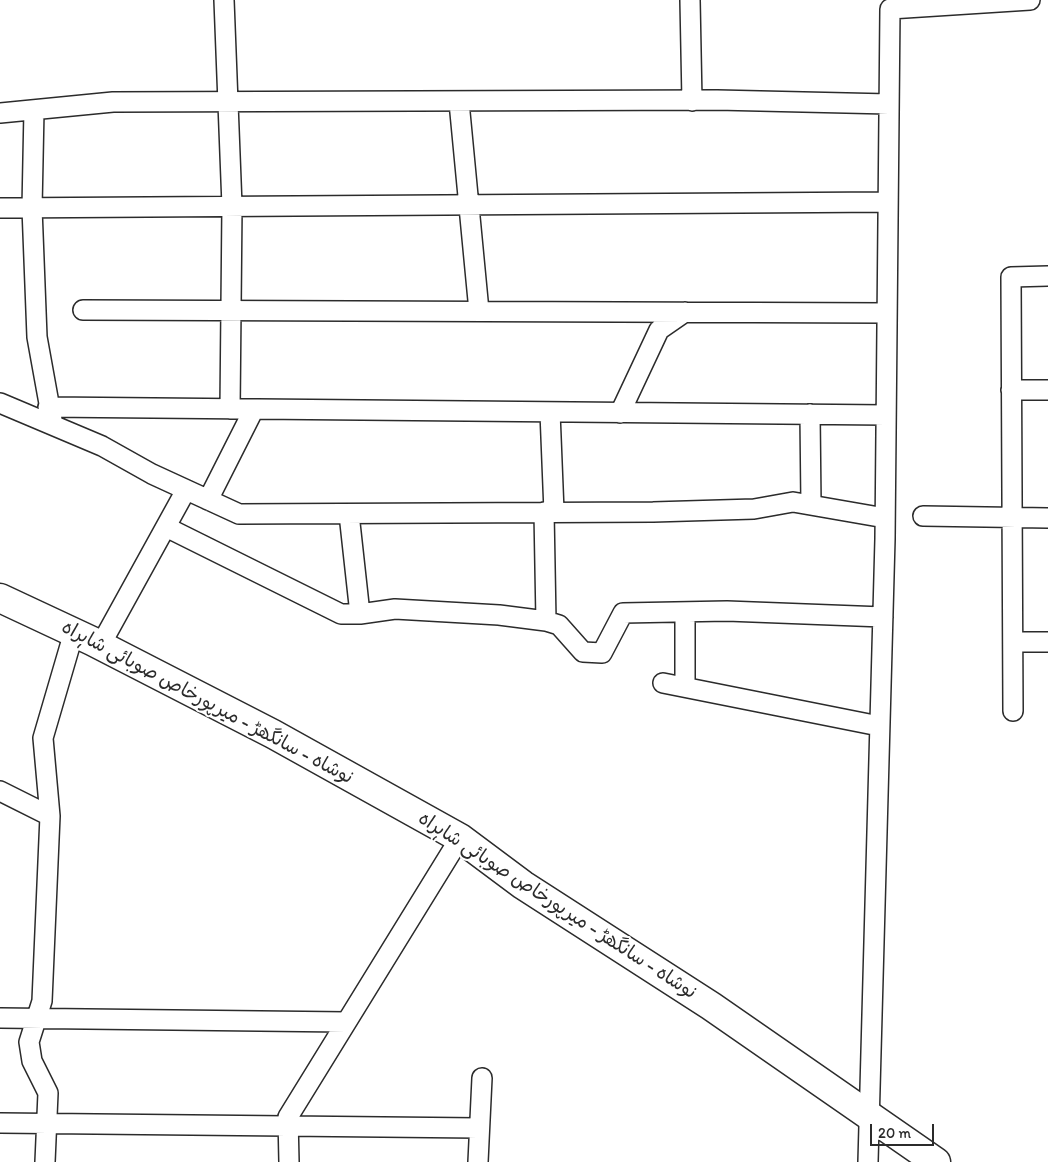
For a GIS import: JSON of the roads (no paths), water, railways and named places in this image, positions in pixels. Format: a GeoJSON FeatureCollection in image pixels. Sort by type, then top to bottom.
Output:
{"type":"FeatureCollection","features":[{"type":"Feature","properties":{"kind":"main road","name":"نوشاہ - سانگھڑ - میرپورخاص صوبائی شاہراہ"},"geometry":{"type":"LineString","coordinates":[[0,598],[74,632],[273,734],[460,838],[523,885],[711,1006],[869,1113],[936,1162]]}},
{"type":"Feature","properties":{"kind":"street"},"geometry":{"type":"LineString","coordinates":[[224,0],[232,206],[230,409]]}},
{"type":"Feature","properties":{"kind":"street"},"geometry":{"type":"LineString","coordinates":[[690,0],[692,101]]}},
{"type":"Feature","properties":{"kind":"street"},"geometry":{"type":"LineString","coordinates":[[868,1162],[885,518],[889,4],[1030,0]]}},
{"type":"Feature","properties":{"kind":"street"},"geometry":{"type":"LineString","coordinates":[[0,113],[113,102],[692,101],[889,104]]}},
{"type":"Feature","properties":{"kind":"street"},"geometry":{"type":"LineString","coordinates":[[459,102],[479,311]]}},
{"type":"Feature","properties":{"kind":"street"},"geometry":{"type":"LineString","coordinates":[[34,110],[32,208],[37,337],[48,407],[54,426]]}},
{"type":"Feature","properties":{"kind":"street"},"geometry":{"type":"LineString","coordinates":[[0,208],[888,202]]}},
{"type":"Feature","properties":{"kind":"street"},"geometry":{"type":"LineString","coordinates":[[1013,711],[1011,277],[1048,276]]}},
{"type":"Feature","properties":{"kind":"street"},"geometry":{"type":"LineString","coordinates":[[83,310],[887,313]]}},
{"type":"Feature","properties":{"kind":"street"},"geometry":{"type":"LineString","coordinates":[[640,312],[659,330]]}},
{"type":"Feature","properties":{"kind":"street"},"geometry":{"type":"LineString","coordinates":[[620,413],[659,330],[685,312]]}},
{"type":"Feature","properties":{"kind":"street"},"geometry":{"type":"LineString","coordinates":[[1012,390],[1048,390]]}},
{"type":"Feature","properties":{"kind":"street"},"geometry":{"type":"LineString","coordinates":[[0,403],[102,446],[152,474],[238,514],[754,510],[793,502],[885,518]]}},
{"type":"Feature","properties":{"kind":"street"},"geometry":{"type":"LineString","coordinates":[[48,407],[886,415]]}},
{"type":"Feature","properties":{"kind":"street"},"geometry":{"type":"LineString","coordinates":[[208,500],[254,409]]}},
{"type":"Feature","properties":{"kind":"street"},"geometry":{"type":"LineString","coordinates":[[546,621],[550,412]]}},
{"type":"Feature","properties":{"kind":"street"},"geometry":{"type":"LineString","coordinates":[[810,414],[811,505]]}},
{"type":"Feature","properties":{"kind":"street"},"geometry":{"type":"LineString","coordinates":[[100,646],[186,490]]}},
{"type":"Feature","properties":{"kind":"street"},"geometry":{"type":"LineString","coordinates":[[349,514],[360,614]]}},
{"type":"Feature","properties":{"kind":"street"},"geometry":{"type":"LineString","coordinates":[[923,516],[1048,518]]}},
{"type":"Feature","properties":{"kind":"street"},"geometry":{"type":"LineString","coordinates":[[166,527],[341,614],[360,614],[395,609],[499,615],[546,621],[559,625],[583,652],[602,653],[624,613],[728,611],[883,617]]}},
{"type":"Feature","properties":{"kind":"street"},"geometry":{"type":"LineString","coordinates":[[685,612],[685,686]]}},
{"type":"Feature","properties":{"kind":"street"},"geometry":{"type":"LineString","coordinates":[[45,1162],[48,1093],[32,1061],[30,1042],[42,1001],[50,816],[43,738],[74,632]]}},
{"type":"Feature","properties":{"kind":"street"},"geometry":{"type":"LineString","coordinates":[[1013,642],[1048,642]]}},
{"type":"Feature","properties":{"kind":"street"},"geometry":{"type":"LineString","coordinates":[[663,683],[880,726]]}},
{"type":"Feature","properties":{"kind":"street"},"geometry":{"type":"LineString","coordinates":[[0,791],[50,816]]}},
{"type":"Feature","properties":{"kind":"street"},"geometry":{"type":"LineString","coordinates":[[289,1162],[288,1117],[460,838]]}},
{"type":"Feature","properties":{"kind":"street"},"geometry":{"type":"LineString","coordinates":[[0,1018],[346,1022]]}},
{"type":"Feature","properties":{"kind":"street"},"geometry":{"type":"LineString","coordinates":[[478,1162],[478,1128],[482,1078]]}},
{"type":"Feature","properties":{"kind":"street"},"geometry":{"type":"LineString","coordinates":[[0,1123],[478,1128]]}}]}
